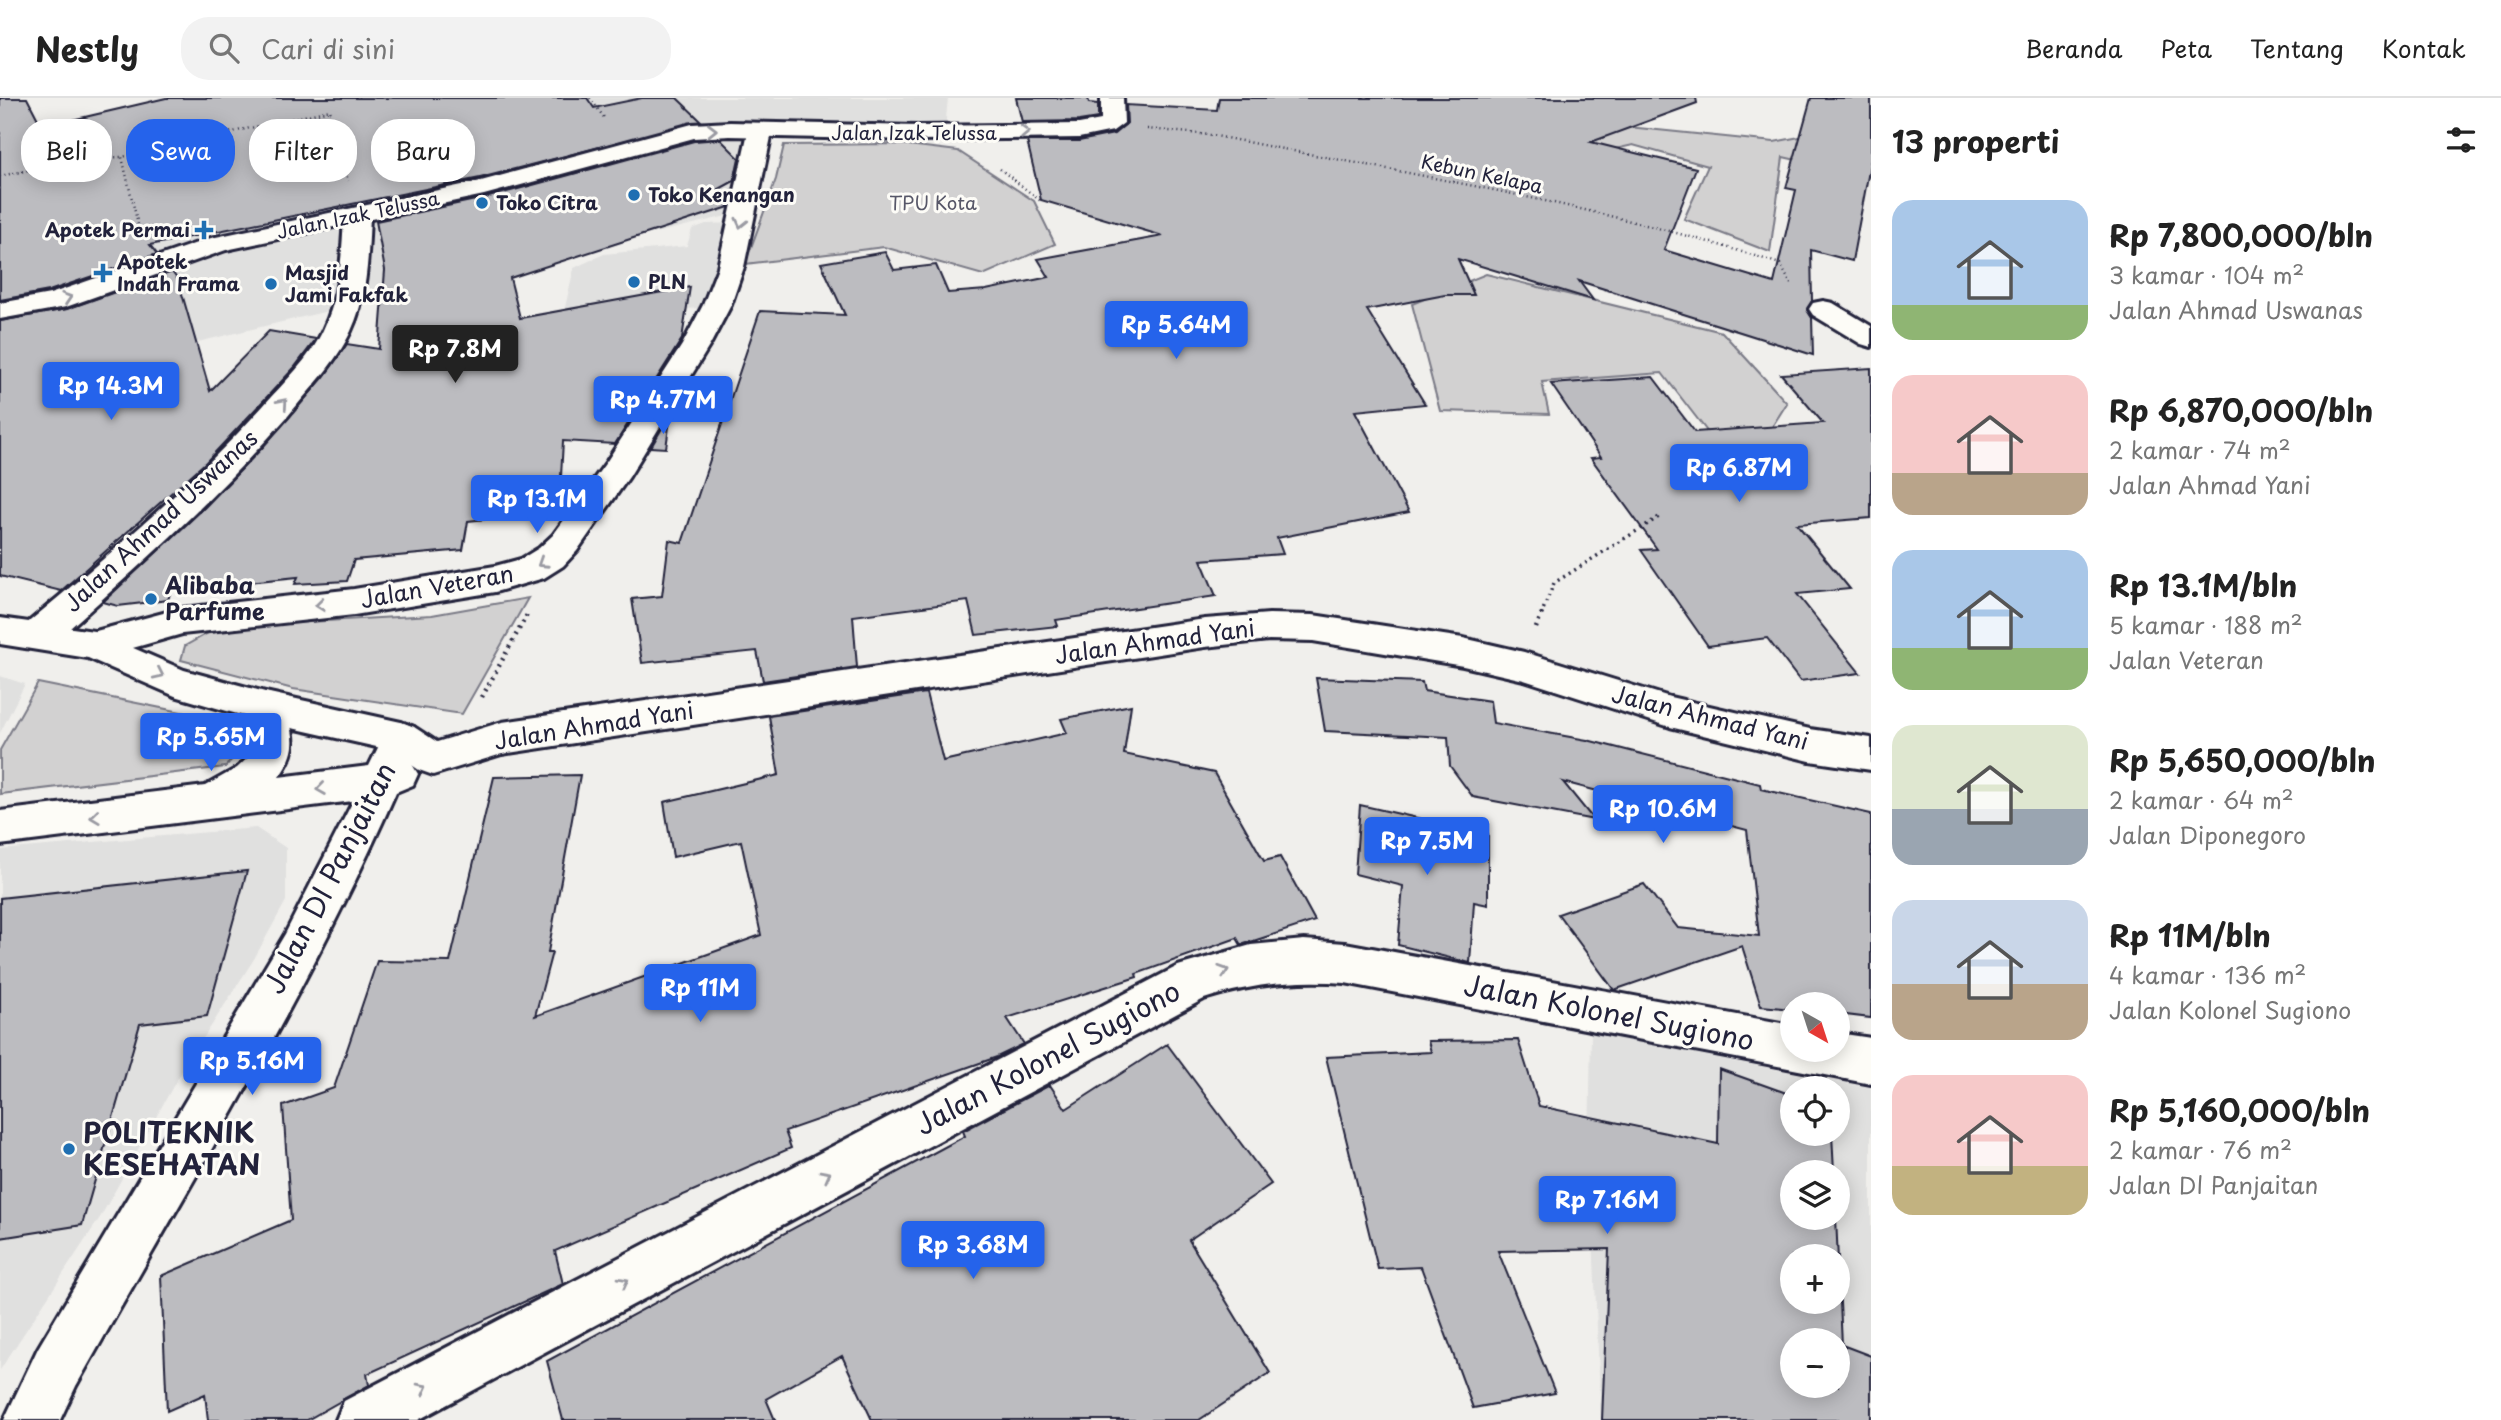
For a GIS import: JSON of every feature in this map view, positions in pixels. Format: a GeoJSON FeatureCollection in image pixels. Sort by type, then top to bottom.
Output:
{"type":"FeatureCollection","features":[{"type":"Feature","properties":{"kind":"main road"},"geometry":{"type":"LineString","coordinates":[[1109,125],[1113,120],[1112,98]]}},
{"type":"Feature","properties":{"kind":"main road","name":"Jalan Izak Telussa"},"geometry":{"type":"LineString","coordinates":[[0,311],[57,301],[220,244],[484,188],[709,128],[760,132],[951,134],[1072,130],[1109,125]]}},
{"type":"Feature","properties":{"kind":"main road","name":"Jalan Veteran"},"geometry":{"type":"LineString","coordinates":[[94,645],[183,621],[354,602],[483,581],[532,569],[558,551],[573,533],[689,357],[717,305],[731,267],[760,132]]}},
{"type":"Feature","properties":{"kind":"main road","name":"Jalan Ahmad Uswanas"},"geometry":{"type":"LineString","coordinates":[[38,635],[202,489],[259,430],[322,357],[337,330],[351,292],[357,216]]}},
{"type":"Feature","properties":{"kind":"main road"},"geometry":{"type":"LineString","coordinates":[[1823,309],[1871,338]]}},
{"type":"Feature","properties":{"kind":"main road","name":"Jalan Ahmad Yani"},"geometry":{"type":"LineString","coordinates":[[417,748],[475,745],[502,738],[1205,633],[1269,627],[1312,628],[1371,636],[1524,666],[1670,712],[1810,745],[1871,754]]}},
{"type":"Feature","properties":{"kind":"main road"},"geometry":{"type":"LineString","coordinates":[[0,631],[94,645],[175,682],[265,707],[342,722],[417,748]]}},
{"type":"Feature","properties":{"kind":"main road"},"geometry":{"type":"LineString","coordinates":[[201,804],[245,785],[261,772],[270,760],[275,746],[275,729],[265,707]]}},
{"type":"Feature","properties":{"kind":"main road","name":"Jalan DI Panjaitan"},"geometry":{"type":"LineString","coordinates":[[31,1420],[57,1367],[300,948],[346,860],[381,781],[417,748]]}},
{"type":"Feature","properties":{"kind":"main road"},"geometry":{"type":"LineString","coordinates":[[0,828],[381,781]]}},
{"type":"Feature","properties":{"kind":"main road","name":"Jalan Kolonel Sugiono"},"geometry":{"type":"LineString","coordinates":[[363,1420],[1194,981],[1241,966],[1285,960],[1345,963],[1780,1045]]}},
{"type":"Feature","properties":{"kind":"main road"},"geometry":{"type":"LineString","coordinates":[[1850,1057],[1871,1061]]}},
{"type":"Feature","properties":{"kind":"path"},"geometry":{"type":"LineString","coordinates":[[0,176],[88,158],[122,157],[330,110],[357,216]]}},
{"type":"Feature","properties":{"kind":"path","name":"Kebun Kelapa"},"geometry":{"type":"LineString","coordinates":[[1109,125],[1210,135],[1376,166],[1606,214],[1695,236],[1780,264],[1789,284],[1823,309]]}},
{"type":"Feature","properties":{"kind":"path"},"geometry":{"type":"LineString","coordinates":[[122,157],[139,229],[152,266]]}},
{"type":"Feature","properties":{"kind":"path"},"geometry":{"type":"LineString","coordinates":[[1524,666],[1554,583],[1659,517]]}},
{"type":"Feature","properties":{"kind":"path"},"geometry":{"type":"LineString","coordinates":[[475,745],[474,712],[536,599],[532,569]]}},
{"type":"Feature","properties":{"kind":"shaded area"},"geometry":{"type":"Polygon","coordinates":[[[552,98],[948,98],[944,141],[750,138],[731,215],[0,389],[0,229],[198,182],[235,182],[235,173],[249,170],[249,182],[357,182],[357,144],[371,141],[371,182],[475,182],[475,119],[464,119],[552,98]]]}},
{"type":"Feature","properties":{"kind":"shaded area"},"geometry":{"type":"Polygon","coordinates":[[[732,223],[702,308],[563,316],[574,268],[604,254],[687,246],[692,229],[706,224],[732,223]]]}},
{"type":"Feature","properties":{"kind":"shaded area"},"geometry":{"type":"Polygon","coordinates":[[[0,676],[25,684],[0,733],[0,676]]]}},
{"type":"Feature","properties":{"kind":"shaded area","name":"POLITEKNIK KESEHATAN"},"geometry":{"type":"Polygon","coordinates":[[[256,828],[286,848],[286,901],[254,959],[176,1081],[101,1216],[0,1370],[0,850],[256,828]]]}},
{"type":"Feature","properties":{"kind":"shaded area"},"geometry":{"type":"Polygon","coordinates":[[[1591,1033],[1810,1076],[1780,1076],[1780,1146],[1850,1146],[1850,1084],[1871,1088],[1871,1420],[1601,1420],[1589,1145],[1591,1033]]]}},
{"type":"Feature","properties":{"kind":"green space"},"geometry":{"type":"Polygon","coordinates":[[[1541,118],[1774,142],[1871,123],[1871,177],[1783,157],[1770,252],[1684,219],[1708,166],[1633,145],[1611,150],[1540,136],[1541,118]]]}},
{"type":"Feature","properties":{"kind":"green space","name":"TPU Kota"},"geometry":{"type":"Polygon","coordinates":[[[900,144],[958,151],[1034,201],[1055,244],[983,275],[884,247],[745,264],[776,179],[784,145],[900,144]]]}},
{"type":"Feature","properties":{"kind":"green space"},"geometry":{"type":"Polygon","coordinates":[[[1486,274],[1722,332],[1787,403],[1765,438],[1713,439],[1662,373],[1542,382],[1549,414],[1440,411],[1412,304],[1486,274]]]}},
{"type":"Feature","properties":{"kind":"green space"},"geometry":{"type":"Polygon","coordinates":[[[528,598],[462,714],[293,689],[181,660],[185,646],[219,627],[432,615],[528,598]]]}},
{"type":"Feature","properties":{"kind":"green space"},"geometry":{"type":"Polygon","coordinates":[[[38,683],[230,722],[243,747],[225,767],[0,794],[0,750],[38,683]]]}},
{"type":"Feature","properties":{"kind":"building"},"geometry":{"type":"Polygon","coordinates":[[[0,98],[27,98],[38,119],[21,119],[21,182],[112,182],[112,119],[76,119],[166,98],[587,98],[594,108],[642,98],[677,98],[701,121],[475,179],[475,119],[371,119],[371,182],[460,182],[150,245],[157,254],[49,291],[0,300],[0,98]]]}},
{"type":"Feature","properties":{"kind":"building"},"geometry":{"type":"Polygon","coordinates":[[[1016,98],[1088,98],[1089,103],[1098,104],[1098,118],[1022,122],[1016,98]]]}},
{"type":"Feature","properties":{"kind":"building"},"geometry":{"type":"Polygon","coordinates":[[[1219,98],[1696,98],[1697,103],[1591,142],[1696,168],[1664,250],[1774,283],[1796,190],[1786,188],[1811,98],[1871,98],[1871,160],[1852,261],[1811,250],[1812,301],[1807,310],[1812,318],[1813,355],[1579,281],[1593,300],[1458,259],[1474,295],[1445,295],[1367,310],[1425,404],[1355,411],[1409,512],[1277,538],[1283,554],[1201,560],[1216,596],[1056,620],[1058,626],[976,635],[968,601],[853,616],[857,667],[763,681],[757,651],[642,663],[632,599],[662,596],[669,540],[682,543],[760,311],[845,315],[821,263],[885,252],[894,270],[936,265],[948,293],[986,290],[1049,277],[1038,259],[1163,236],[1041,200],[1027,141],[1079,141],[1114,134],[1127,123],[1126,105],[1217,110],[1219,98]]]}},
{"type":"Feature","properties":{"kind":"building"},"geometry":{"type":"Polygon","coordinates":[[[720,139],[739,158],[734,181],[712,193],[729,207],[510,278],[520,318],[690,287],[682,339],[615,444],[563,441],[559,511],[468,521],[463,550],[354,560],[347,581],[295,584],[298,577],[171,590],[168,600],[118,606],[103,602],[204,508],[262,448],[324,377],[347,344],[379,349],[385,270],[376,221],[485,198],[694,141],[720,139]]]}},
{"type":"Feature","properties":{"kind":"building"},"geometry":{"type":"Polygon","coordinates":[[[172,272],[178,280],[210,391],[269,331],[316,339],[294,368],[206,462],[61,591],[0,576],[0,321],[67,309],[172,272]]]}},
{"type":"Feature","properties":{"kind":"building"},"geometry":{"type":"Polygon","coordinates":[[[1871,368],[1871,518],[1797,524],[1850,589],[1797,594],[1860,673],[1800,681],[1767,638],[1708,646],[1641,550],[1657,549],[1591,458],[1601,457],[1551,384],[1653,377],[1695,432],[1823,423],[1781,374],[1871,368]]]}},
{"type":"Feature","properties":{"kind":"building"},"geometry":{"type":"Polygon","coordinates":[[[671,413],[666,448],[651,447],[671,413]]]}},
{"type":"Feature","properties":{"kind":"building"},"geometry":{"type":"Polygon","coordinates":[[[1316,678],[1422,682],[1424,691],[1490,701],[1493,723],[1587,740],[1760,784],[1761,789],[1871,814],[1871,1018],[1850,1015],[1850,992],[1780,992],[1780,1008],[1761,1006],[1742,946],[1614,990],[1558,914],[1644,884],[1678,928],[1759,936],[1747,830],[1563,782],[1594,820],[1473,797],[1450,766],[1448,737],[1325,731],[1316,678]]]}},
{"type":"Feature","properties":{"kind":"building"},"geometry":{"type":"Polygon","coordinates":[[[926,693],[943,761],[1067,733],[1061,719],[1131,705],[1124,754],[1214,773],[1264,861],[1280,857],[1315,921],[1241,945],[1237,938],[1136,974],[1137,977],[1007,1018],[1024,1044],[997,1057],[785,1131],[791,1148],[555,1251],[563,1284],[367,1374],[369,1385],[307,1420],[208,1420],[205,1394],[167,1411],[161,1276],[291,1220],[283,1106],[334,1088],[377,961],[450,962],[494,777],[580,775],[548,952],[552,952],[535,1016],[761,935],[741,841],[673,857],[664,802],[779,775],[769,716],[926,693]]]}},
{"type":"Feature","properties":{"kind":"building"},"geometry":{"type":"Polygon","coordinates":[[[1360,805],[1488,834],[1488,905],[1474,902],[1470,963],[1398,945],[1403,886],[1355,874],[1360,805]]]}},
{"type":"Feature","properties":{"kind":"building","name":"POLITEKNIK KESEHATAN"},"geometry":{"type":"Polygon","coordinates":[[[247,871],[207,1016],[140,1024],[82,1225],[0,1238],[0,898],[247,871]]]}},
{"type":"Feature","properties":{"kind":"building"},"geometry":{"type":"Polygon","coordinates":[[[1518,1040],[1539,1106],[1718,1144],[1719,1069],[1780,1091],[1780,1146],[1833,1146],[1833,1160],[1780,1160],[1780,1230],[1837,1230],[1837,1244],[1780,1244],[1780,1314],[1841,1314],[1841,1328],[1780,1328],[1780,1398],[1850,1398],[1850,1348],[1871,1356],[1871,1420],[1602,1420],[1609,1249],[1498,1251],[1555,1393],[1473,1408],[1421,1267],[1378,1269],[1326,1057],[1431,1052],[1428,1041],[1518,1040]]]}},
{"type":"Feature","properties":{"kind":"building"},"geometry":{"type":"Polygon","coordinates":[[[1167,1044],[1271,1184],[1189,1240],[1270,1373],[1199,1420],[872,1420],[842,1356],[766,1399],[775,1420],[563,1420],[547,1361],[965,1136],[963,1131],[1050,1085],[1066,1109],[1167,1044]]]}},
{"type":"Feature","properties":{"kind":"place","name":"Toko Kenangan"},"geometry":{"type":"Point","coordinates":[634,195]}},
{"type":"Feature","properties":{"kind":"place","name":"Toko Citra"},"geometry":{"type":"Point","coordinates":[482,203]}},
{"type":"Feature","properties":{"kind":"place","name":"Apotek Permai"},"geometry":{"type":"Point","coordinates":[204,230]}},
{"type":"Feature","properties":{"kind":"place","name":"Apotek Indah Frama"},"geometry":{"type":"Point","coordinates":[103,273]}},
{"type":"Feature","properties":{"kind":"place","name":"PLN"},"geometry":{"type":"Point","coordinates":[634,282]}},
{"type":"Feature","properties":{"kind":"place","name":"Masjid Jami Fakfak"},"geometry":{"type":"Point","coordinates":[271,284]}},
{"type":"Feature","properties":{"kind":"place","name":"Alibaba Parfume"},"geometry":{"type":"Point","coordinates":[151,599]}},
{"type":"Feature","properties":{"kind":"place","name":"POLITEKNIK KESEHATAN"},"geometry":{"type":"Point","coordinates":[69,1149]}}]}
